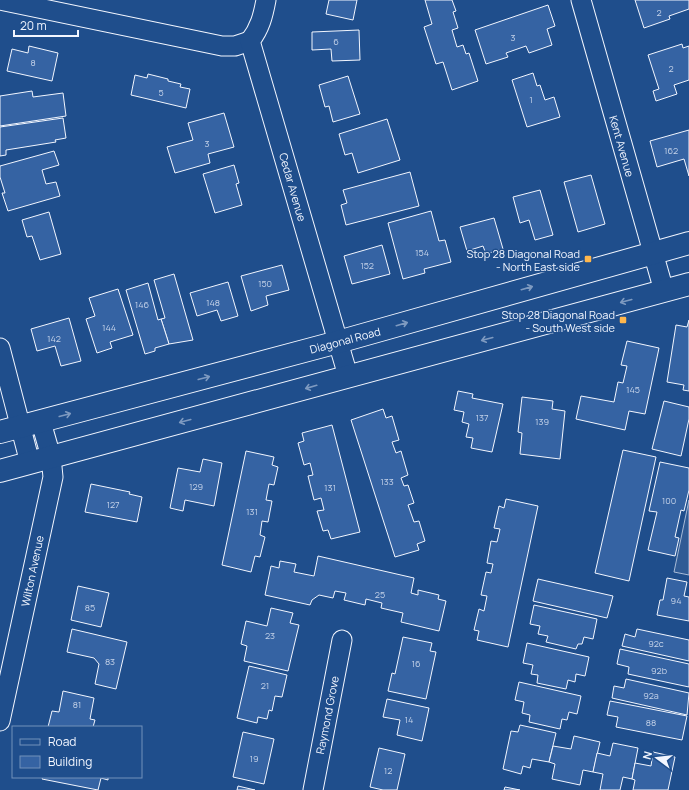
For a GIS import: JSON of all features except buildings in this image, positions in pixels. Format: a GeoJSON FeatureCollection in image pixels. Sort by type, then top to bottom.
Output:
{"type":"FeatureCollection","features":[{"type":"Feature","properties":{"kind":"main road","name":"Diagonal Road"},"geometry":{"type":"LineString","coordinates":[[0,432],[338,342],[652,253],[689,244]]}},
{"type":"Feature","properties":{"kind":"main road"},"geometry":{"type":"LineString","coordinates":[[0,471],[689,284]]}},
{"type":"Feature","properties":{"kind":"street"},"geometry":{"type":"LineString","coordinates":[[0,0],[222,46],[235,46],[250,41],[258,32],[263,19],[266,0]]}},
{"type":"Feature","properties":{"kind":"street","name":"Kent Avenue"},"geometry":{"type":"LineString","coordinates":[[581,0],[664,291]]}},
{"type":"Feature","properties":{"kind":"street","name":"Cedar Avenue"},"geometry":{"type":"LineString","coordinates":[[250,41],[348,376]]}},
{"type":"Feature","properties":{"kind":"street"},"geometry":{"type":"LineString","coordinates":[[0,348],[31,424],[30,463]]}},
{"type":"Feature","properties":{"kind":"street","name":"Wilton Avenue"},"geometry":{"type":"LineString","coordinates":[[0,721],[53,477],[51,457],[31,424]]}},
{"type":"Feature","properties":{"kind":"street","name":"Raymond Grove"},"geometry":{"type":"LineString","coordinates":[[313,790],[342,640]]}},
{"type":"Feature","properties":{"kind":"shaded area"},"geometry":{"type":"Polygon","coordinates":[[[689,500],[689,575],[674,572],[689,500]]]}},
{"type":"Feature","properties":{"kind":"place","name":"Stop 28 Diagonal Road - North East side"},"geometry":{"type":"Point","coordinates":[588,259]}},
{"type":"Feature","properties":{"kind":"place","name":"Stop 28 Diagonal Road - South West side"},"geometry":{"type":"Point","coordinates":[623,320]}}]}
